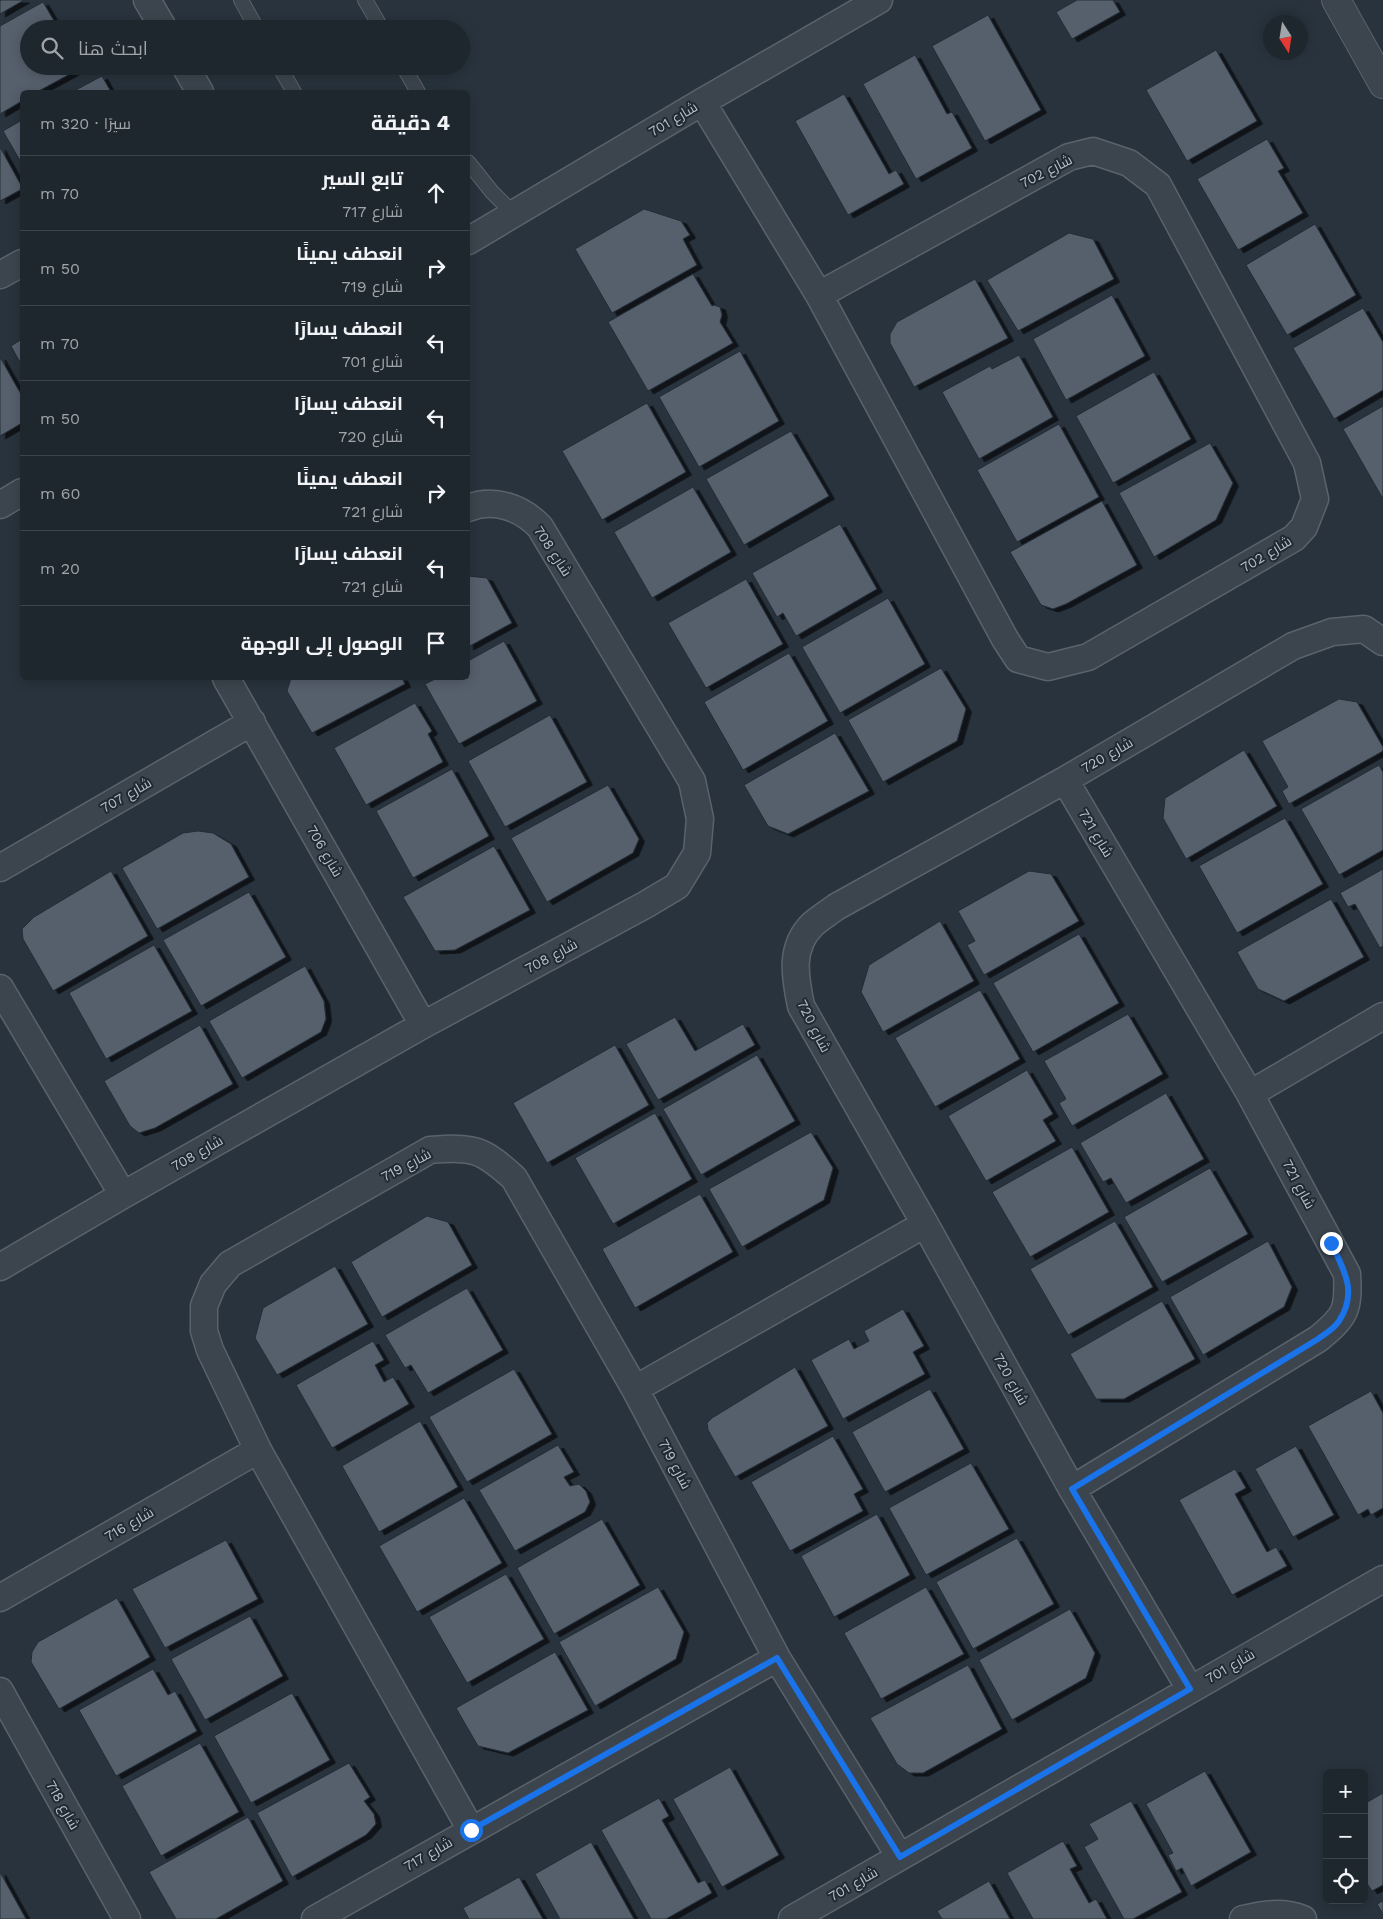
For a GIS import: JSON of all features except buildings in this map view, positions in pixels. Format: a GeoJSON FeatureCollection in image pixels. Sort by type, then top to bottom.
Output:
{"type":"FeatureCollection","features":[{"type":"Feature","properties":{"kind":"street"},"geometry":{"type":"LineString","coordinates":[[147,0],[159,20]]}},
{"type":"Feature","properties":{"kind":"street","name":"شارع 701"},"geometry":{"type":"LineString","coordinates":[[470,240],[702,102],[879,0]]}},
{"type":"Feature","properties":{"kind":"street"},"geometry":{"type":"LineString","coordinates":[[1336,0],[1383,84]]}},
{"type":"Feature","properties":{"kind":"street"},"geometry":{"type":"LineString","coordinates":[[190,75],[199,90]]}},
{"type":"Feature","properties":{"kind":"street","name":"شارع 702"},"geometry":{"type":"LineString","coordinates":[[702,102],[819,295],[1005,639],[1018,658],[1048,667],[1088,657],[1294,538],[1304,527],[1315,499],[1307,462],[1158,185],[1129,164],[1093,152],[1069,157],[819,295]]}},
{"type":"Feature","properties":{"kind":"street"},"geometry":{"type":"LineString","coordinates":[[0,275],[20,264]]}},
{"type":"Feature","properties":{"kind":"street"},"geometry":{"type":"LineString","coordinates":[[0,505],[20,493]]}},
{"type":"Feature","properties":{"kind":"street","name":"شارع 708"},"geometry":{"type":"LineString","coordinates":[[0,1267],[423,1025],[677,886],[697,853],[700,819],[692,781],[540,527],[530,516],[502,504],[477,505],[470,507]]}},
{"type":"Feature","properties":{"kind":"street","name":"شارع 720"},"geometry":{"type":"LineString","coordinates":[[1190,1689],[1072,1489],[801,1006],[794,973],[798,945],[812,925],[836,907],[1065,780],[1293,646],[1332,632],[1364,629],[1383,642]]}},
{"type":"Feature","properties":{"kind":"street","name":"شارع 706"},"geometry":{"type":"LineString","coordinates":[[227,680],[423,1025]]}},
{"type":"Feature","properties":{"kind":"street","name":"شارع 707"},"geometry":{"type":"LineString","coordinates":[[0,868],[252,722]]}},
{"type":"Feature","properties":{"kind":"street","name":"شارع 721"},"geometry":{"type":"LineString","coordinates":[[1065,780],[1250,1094],[1347,1274],[1348,1301],[1339,1322],[1318,1339],[1072,1489]]}},
{"type":"Feature","properties":{"kind":"street"},"geometry":{"type":"LineString","coordinates":[[0,988],[123,1195]]}},
{"type":"Feature","properties":{"kind":"street"},"geometry":{"type":"LineString","coordinates":[[1250,1094],[1383,1016]]}},
{"type":"Feature","properties":{"kind":"street","name":"شارع 719"},"geometry":{"type":"LineString","coordinates":[[471,1830],[258,1450],[210,1350],[204,1330],[204,1306],[213,1284],[230,1264],[430,1150],[454,1148],[474,1149],[495,1161],[514,1178],[635,1389],[777,1658],[900,1857]]}},
{"type":"Feature","properties":{"kind":"street"},"geometry":{"type":"LineString","coordinates":[[635,1389],[925,1224]]}},
{"type":"Feature","properties":{"kind":"street","name":"شارع 716"},"geometry":{"type":"LineString","coordinates":[[0,1598],[258,1450]]}},
{"type":"Feature","properties":{"kind":"street","name":"شارع 701"},"geometry":{"type":"LineString","coordinates":[[792,1919],[1383,1579]]}},
{"type":"Feature","properties":{"kind":"street","name":"شارع 717"},"geometry":{"type":"LineString","coordinates":[[315,1919],[777,1658]]}},
{"type":"Feature","properties":{"kind":"street","name":"شارع 718"},"geometry":{"type":"LineString","coordinates":[[0,1691],[127,1919]]}},
{"type":"Feature","properties":{"kind":"street"},"geometry":{"type":"LineString","coordinates":[[1243,1919],[1267,1914],[1293,1915],[1303,1919]]}},
{"type":"Feature","properties":{"kind":"lane"},"geometry":{"type":"LineString","coordinates":[[241,0],[252,20]]}},
{"type":"Feature","properties":{"kind":"lane"},"geometry":{"type":"LineString","coordinates":[[365,0],[377,20]]}},
{"type":"Feature","properties":{"kind":"lane"},"geometry":{"type":"LineString","coordinates":[[284,75],[293,90]]}},
{"type":"Feature","properties":{"kind":"lane"},"geometry":{"type":"LineString","coordinates":[[407,75],[414,90]]}},
{"type":"Feature","properties":{"kind":"lane"},"geometry":{"type":"LineString","coordinates":[[470,164],[492,192],[514,214]]}},
{"type":"Feature","properties":{"kind":"route"},"geometry":{"type":"LineString","coordinates":[[471,1830],[777,1658],[900,1857],[1190,1689],[1072,1489],[1318,1339],[1339,1322],[1348,1301],[1347,1274],[1331,1243]]}}]}
